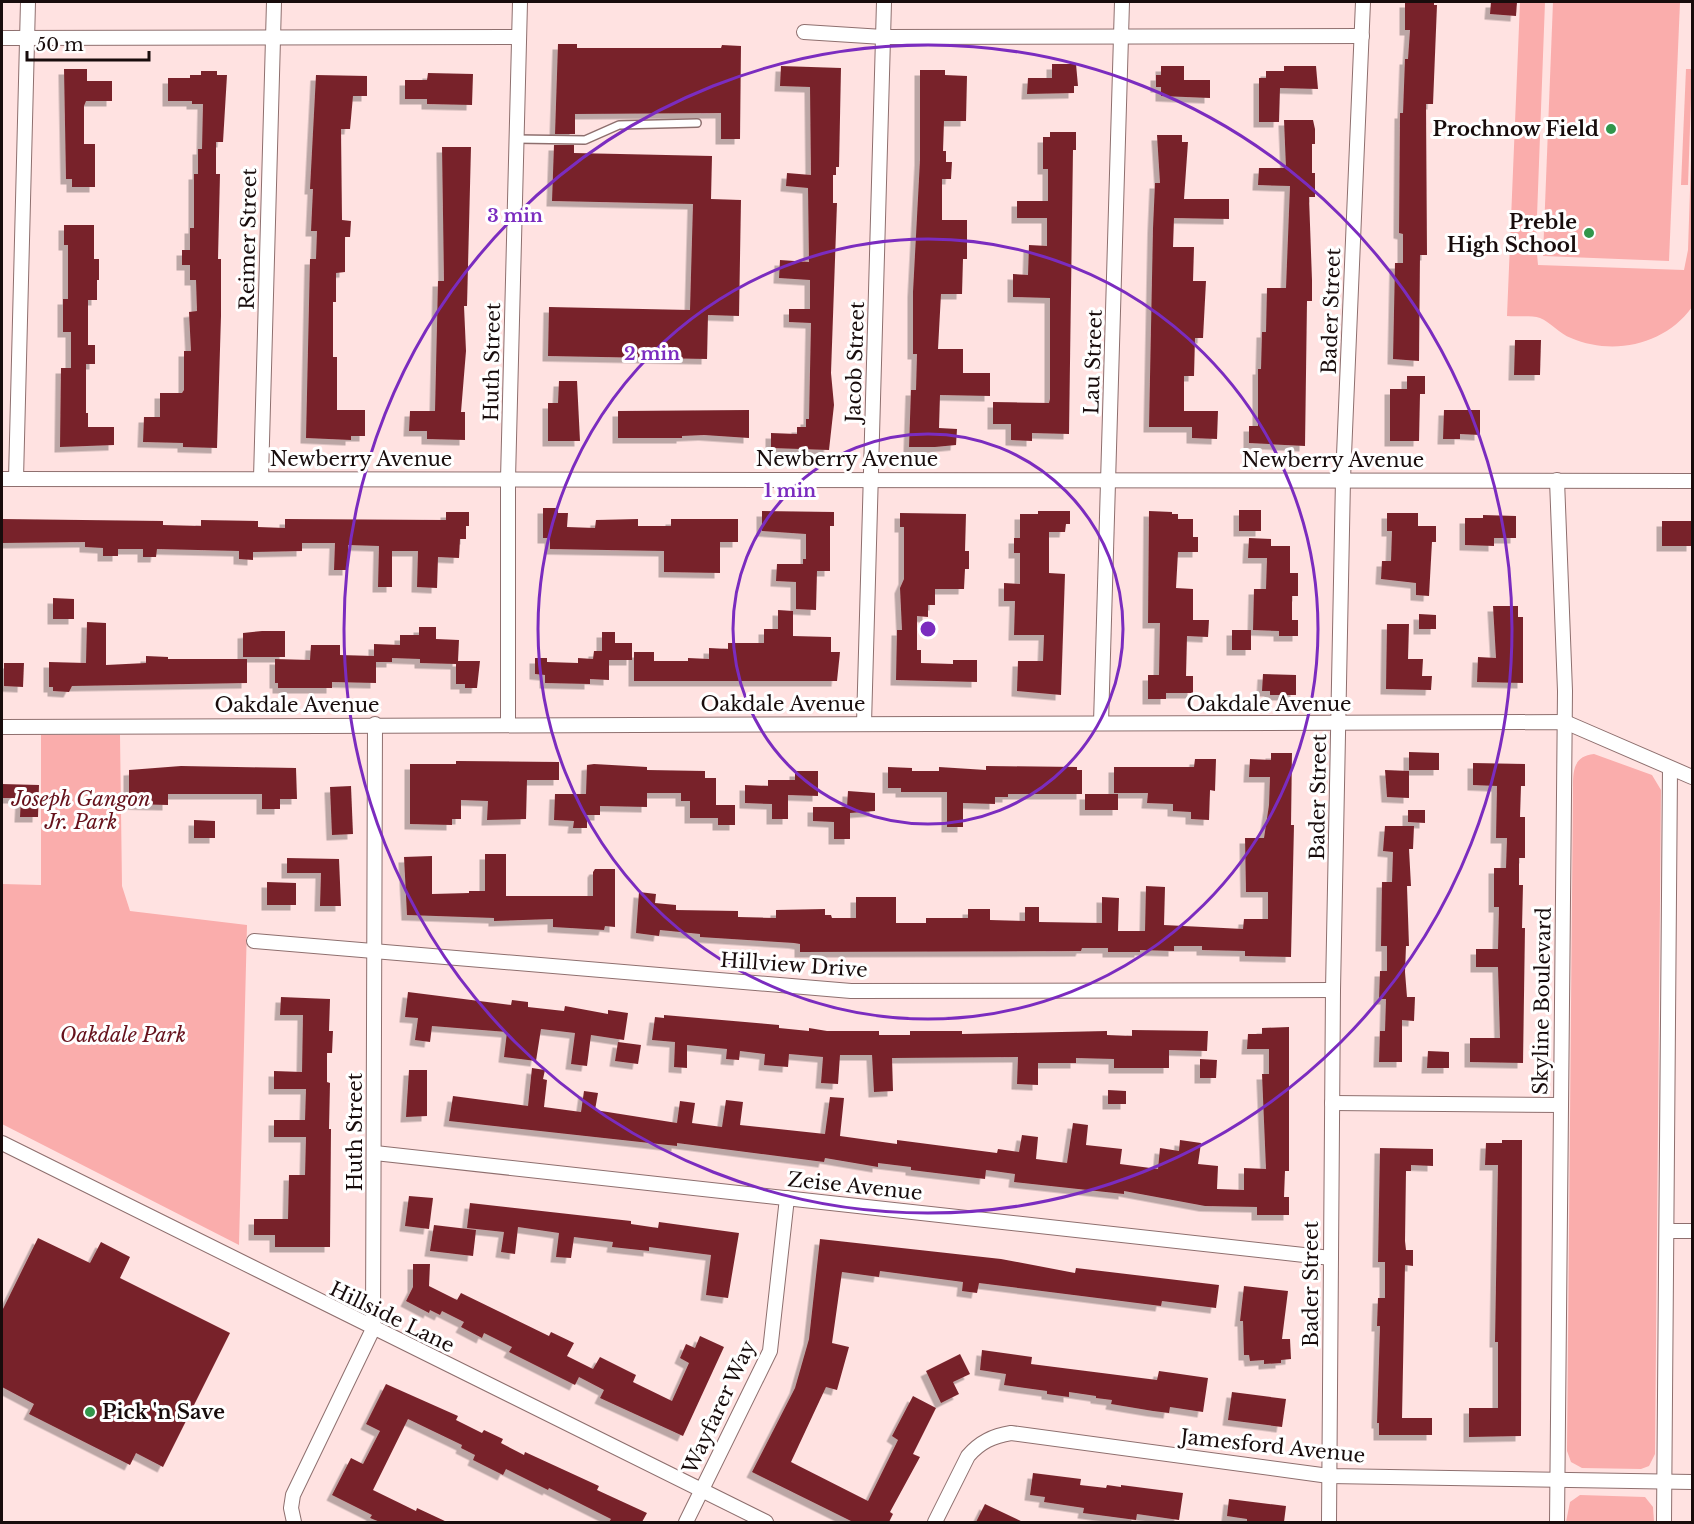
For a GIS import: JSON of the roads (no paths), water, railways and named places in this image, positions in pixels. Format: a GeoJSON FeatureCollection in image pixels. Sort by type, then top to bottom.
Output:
{"type":"FeatureCollection","features":[{"type":"Feature","properties":{"kind":"street"},"geometry":{"type":"LineString","coordinates":[[9,479],[28,2]]}},
{"type":"Feature","properties":{"kind":"street","name":"Reimer Street"},"geometry":{"type":"LineString","coordinates":[[261,478],[274,2]]}},
{"type":"Feature","properties":{"kind":"street","name":"Huth Street"},"geometry":{"type":"LineString","coordinates":[[508,723],[508,479],[520,2]]}},
{"type":"Feature","properties":{"kind":"street","name":"Jacob Street"},"geometry":{"type":"LineString","coordinates":[[864,723],[884,2]]}},
{"type":"Feature","properties":{"kind":"street","name":"Lau Street"},"geometry":{"type":"LineString","coordinates":[[1101,723],[1122,2]]}},
{"type":"Feature","properties":{"kind":"street","name":"Bader Street"},"geometry":{"type":"LineString","coordinates":[[1329,1522],[1333,990],[1343,479],[1363,2]]}},
{"type":"Feature","properties":{"kind":"street"},"geometry":{"type":"LineString","coordinates":[[804,32],[883,37],[1362,36]]}},
{"type":"Feature","properties":{"kind":"street"},"geometry":{"type":"LineString","coordinates":[[2,38],[519,37]]}},
{"type":"Feature","properties":{"kind":"street","name":"Newberry Avenue"},"geometry":{"type":"LineString","coordinates":[[9,479],[1109,478],[1692,481]]}},
{"type":"Feature","properties":{"kind":"street","name":"Skyline Boulevard"},"geometry":{"type":"LineString","coordinates":[[1557,480],[1565,722],[1557,1522]]}},
{"type":"Feature","properties":{"kind":"street"},"geometry":{"type":"LineString","coordinates":[[1565,722],[1692,777]]}},
{"type":"Feature","properties":{"kind":"street","name":"Oakdale Avenue"},"geometry":{"type":"LineString","coordinates":[[2,727],[508,723],[1565,722]]}},
{"type":"Feature","properties":{"kind":"street","name":"Huth Street"},"geometry":{"type":"LineString","coordinates":[[294,1522],[291,1508],[293,1495],[373,1329],[375,724]]}},
{"type":"Feature","properties":{"kind":"street"},"geometry":{"type":"LineString","coordinates":[[1665,1522],[1670,769]]}},
{"type":"Feature","properties":{"kind":"street","name":"Hillview Drive"},"geometry":{"type":"LineString","coordinates":[[254,941],[851,991],[1333,990]]}},
{"type":"Feature","properties":{"kind":"street"},"geometry":{"type":"LineString","coordinates":[[1332,1103],[1561,1105]]}},
{"type":"Feature","properties":{"kind":"street","name":"Hillside Lane"},"geometry":{"type":"LineString","coordinates":[[2,1143],[766,1522]]}},
{"type":"Feature","properties":{"kind":"street","name":"Zeise Avenue"},"geometry":{"type":"LineString","coordinates":[[375,1153],[1331,1258]]}},
{"type":"Feature","properties":{"kind":"street","name":"Wayfarer Way"},"geometry":{"type":"LineString","coordinates":[[686,1522],[770,1351],[787,1198]]}},
{"type":"Feature","properties":{"kind":"street"},"geometry":{"type":"LineString","coordinates":[[1667,1230],[1692,1231]]}},
{"type":"Feature","properties":{"kind":"street","name":"Jamesford Avenue"},"geometry":{"type":"LineString","coordinates":[[935,1522],[968,1456],[976,1448],[998,1435],[1011,1433],[1329,1476],[1692,1482]]}},
{"type":"Feature","properties":{"kind":"lane"},"geometry":{"type":"LineString","coordinates":[[516,139],[579,140],[619,125],[697,123]]}},
{"type":"Feature","properties":{"kind":"place","name":"Prochnow Field"},"geometry":{"type":"Point","coordinates":[1611,129]}},
{"type":"Feature","properties":{"kind":"place","name":"Preble High School"},"geometry":{"type":"Point","coordinates":[1589,233]}},
{"type":"Feature","properties":{"kind":"place","name":"Pick 'n Save"},"geometry":{"type":"Point","coordinates":[90,1412]}},
{"type":"Feature","properties":{"kind":"park label","name":"Joseph Gangon Jr. Park"},"geometry":{"type":"Point","coordinates":[81,810]}},
{"type":"Feature","properties":{"kind":"park label","name":"Oakdale Park"},"geometry":{"type":"Point","coordinates":[123,1035]}}]}
